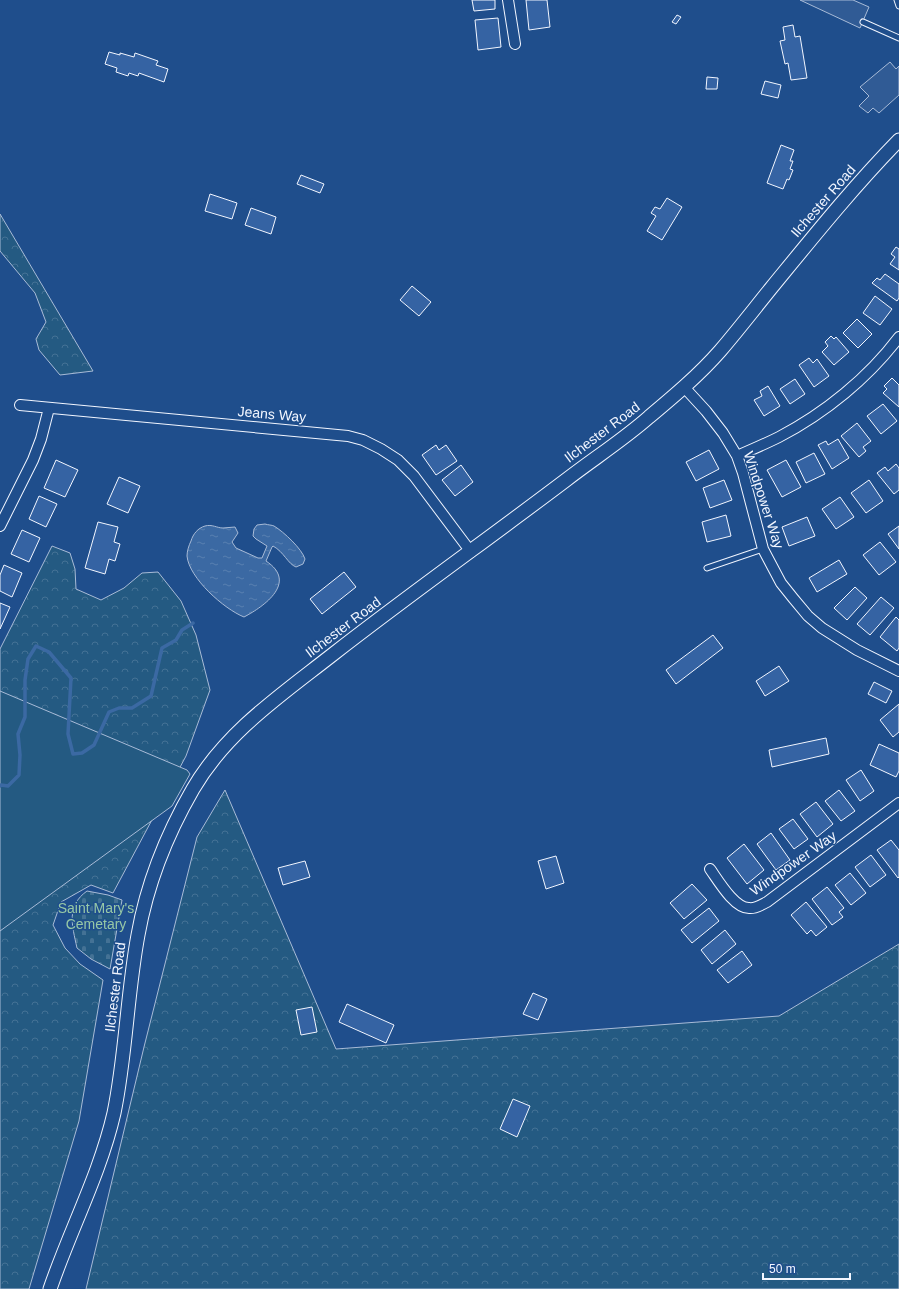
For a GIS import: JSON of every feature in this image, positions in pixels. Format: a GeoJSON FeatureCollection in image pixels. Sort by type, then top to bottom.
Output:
{"type":"FeatureCollection","features":[{"type":"Feature","properties":{"kind":"street"},"geometry":{"type":"LineString","coordinates":[[508,0],[515,44]]}},
{"type":"Feature","properties":{"kind":"street","name":"Ilchester Road"},"geometry":{"type":"LineString","coordinates":[[50,1289],[94,1178],[114,1114],[119,1086],[138,934],[148,893],[164,849],[176,823],[194,789],[212,760],[237,732],[266,706],[354,638],[646,420],[684,387],[719,352],[823,224],[899,140]]}},
{"type":"Feature","properties":{"kind":"street"},"geometry":{"type":"LineString","coordinates":[[737,456],[780,436],[814,416],[841,397],[867,373],[899,337]]}},
{"type":"Feature","properties":{"kind":"street","name":"Windpower Way"},"geometry":{"type":"LineString","coordinates":[[684,387],[706,411],[723,433],[737,456],[763,548],[781,583],[808,616],[822,628],[844,642],[899,671]]}},
{"type":"Feature","properties":{"kind":"street","name":"Jeans Way"},"geometry":{"type":"LineString","coordinates":[[20,405],[348,436],[363,440],[398,460],[414,476],[471,552]]}},
{"type":"Feature","properties":{"kind":"street"},"geometry":{"type":"LineString","coordinates":[[0,526],[33,460],[41,439],[49,408]]}},
{"type":"Feature","properties":{"kind":"street","name":"Windpower Way"},"geometry":{"type":"LineString","coordinates":[[710,869],[735,902],[748,909],[755,908],[766,902],[899,803]]}},
{"type":"Feature","properties":{"kind":"lane"},"geometry":{"type":"LineString","coordinates":[[897,0],[899,6]]}},
{"type":"Feature","properties":{"kind":"lane"},"geometry":{"type":"LineString","coordinates":[[863,22],[899,38]]}},
{"type":"Feature","properties":{"kind":"lane"},"geometry":{"type":"LineString","coordinates":[[707,568],[763,548]]}},
{"type":"Feature","properties":{"kind":"green space"},"geometry":{"type":"Polygon","coordinates":[[[0,214],[93,371],[60,375],[39,350],[36,339],[46,322],[35,293],[0,251],[0,214]]]}},
{"type":"Feature","properties":{"kind":"green space"},"geometry":{"type":"Polygon","coordinates":[[[52,546],[70,553],[75,569],[76,589],[101,600],[124,588],[142,573],[158,572],[181,601],[196,635],[210,690],[186,756],[113,893],[91,885],[61,902],[53,925],[65,948],[80,964],[103,980],[79,1121],[29,1289],[0,1289],[0,649],[52,546]]]}},
{"type":"Feature","properties":{"kind":"green space"},"geometry":{"type":"Polygon","coordinates":[[[0,691],[187,770],[190,774],[172,806],[0,931],[0,691]]]}},
{"type":"Feature","properties":{"kind":"green space"},"geometry":{"type":"Polygon","coordinates":[[[225,790],[336,1049],[779,1016],[899,944],[899,1289],[86,1289],[144,1047],[197,837],[225,790]]]}},
{"type":"Feature","properties":{"kind":"green space","name":"Saint Mary's Cemetary"},"geometry":{"type":"Polygon","coordinates":[[[87,891],[108,895],[122,900],[110,969],[91,959],[77,948],[72,924],[73,910],[80,897],[87,891]]]}},
{"type":"Feature","properties":{"kind":"shaded area"},"geometry":{"type":"Polygon","coordinates":[[[800,0],[853,0],[869,7],[860,28],[800,0]]]}},
{"type":"Feature","properties":{"kind":"shaded area"},"geometry":{"type":"Polygon","coordinates":[[[890,62],[896,69],[899,66],[899,95],[879,113],[873,108],[868,113],[859,106],[869,96],[860,87],[890,62]]]}},
{"type":"Feature","properties":{"kind":"water"},"geometry":{"type":"Polygon","coordinates":[[[265,524],[274,526],[287,536],[297,546],[305,559],[303,564],[296,567],[273,546],[266,561],[275,569],[279,577],[279,585],[269,600],[261,607],[244,617],[218,600],[201,583],[189,565],[187,556],[188,550],[194,534],[202,527],[210,525],[223,528],[235,527],[238,533],[232,542],[236,548],[258,558],[262,558],[267,546],[253,536],[254,529],[257,525],[265,524]]]}},
{"type":"Feature","properties":{"kind":"building"},"geometry":{"type":"Polygon","coordinates":[[[472,0],[495,0],[495,9],[474,11],[472,0]]]}},
{"type":"Feature","properties":{"kind":"building"},"geometry":{"type":"Polygon","coordinates":[[[526,0],[547,0],[550,27],[529,30],[526,0]]]}},
{"type":"Feature","properties":{"kind":"building"},"geometry":{"type":"Polygon","coordinates":[[[677,15],[681,17],[676,24],[672,22],[677,15]]]}},
{"type":"Feature","properties":{"kind":"building"},"geometry":{"type":"Polygon","coordinates":[[[498,18],[501,47],[478,50],[475,20],[498,18]]]}},
{"type":"Feature","properties":{"kind":"building"},"geometry":{"type":"Polygon","coordinates":[[[793,25],[795,37],[800,36],[807,78],[791,80],[788,63],[785,64],[780,41],[785,40],[783,27],[793,25]]]}},
{"type":"Feature","properties":{"kind":"building"},"geometry":{"type":"Polygon","coordinates":[[[109,52],[134,57],[135,53],[158,61],[156,65],[168,69],[164,82],[139,73],[138,76],[129,73],[128,76],[116,72],[117,68],[105,64],[109,52]]]}},
{"type":"Feature","properties":{"kind":"building"},"geometry":{"type":"Polygon","coordinates":[[[707,77],[718,78],[717,89],[706,89],[707,77]]]}},
{"type":"Feature","properties":{"kind":"building"},"geometry":{"type":"Polygon","coordinates":[[[765,81],[781,85],[778,98],[761,94],[765,81]]]}},
{"type":"Feature","properties":{"kind":"building"},"geometry":{"type":"Polygon","coordinates":[[[781,145],[794,150],[790,161],[793,161],[790,169],[793,170],[783,189],[767,183],[781,145]]]}},
{"type":"Feature","properties":{"kind":"building"},"geometry":{"type":"Polygon","coordinates":[[[301,175],[324,184],[320,193],[297,184],[301,175]]]}},
{"type":"Feature","properties":{"kind":"building"},"geometry":{"type":"Polygon","coordinates":[[[210,194],[237,203],[232,219],[205,211],[210,194]]]}},
{"type":"Feature","properties":{"kind":"building"},"geometry":{"type":"Polygon","coordinates":[[[667,198],[682,207],[662,240],[647,231],[656,216],[651,213],[655,207],[660,209],[667,198]]]}},
{"type":"Feature","properties":{"kind":"building"},"geometry":{"type":"Polygon","coordinates":[[[251,208],[276,217],[271,234],[245,225],[251,208]]]}},
{"type":"Feature","properties":{"kind":"building"},"geometry":{"type":"Polygon","coordinates":[[[896,247],[899,249],[899,270],[890,264],[895,257],[891,254],[896,247]]]}},
{"type":"Feature","properties":{"kind":"building"},"geometry":{"type":"Polygon","coordinates":[[[885,274],[899,284],[899,298],[897,301],[872,283],[877,278],[880,280],[885,274]]]}},
{"type":"Feature","properties":{"kind":"building"},"geometry":{"type":"Polygon","coordinates":[[[412,286],[431,302],[419,316],[400,300],[412,286]]]}},
{"type":"Feature","properties":{"kind":"building"},"geometry":{"type":"Polygon","coordinates":[[[875,296],[892,309],[880,325],[863,313],[875,296]]]}},
{"type":"Feature","properties":{"kind":"building"},"geometry":{"type":"Polygon","coordinates":[[[857,319],[872,334],[858,348],[843,333],[857,319]]]}},
{"type":"Feature","properties":{"kind":"building"},"geometry":{"type":"Polygon","coordinates":[[[831,336],[834,339],[836,337],[849,352],[834,365],[822,352],[828,346],[825,342],[831,336]]]}},
{"type":"Feature","properties":{"kind":"building"},"geometry":{"type":"Polygon","coordinates":[[[809,358],[813,363],[817,359],[829,376],[814,387],[799,365],[809,358]]]}},
{"type":"Feature","properties":{"kind":"building"},"geometry":{"type":"Polygon","coordinates":[[[892,378],[899,385],[899,407],[883,393],[887,389],[884,386],[892,378]]]}},
{"type":"Feature","properties":{"kind":"building"},"geometry":{"type":"Polygon","coordinates":[[[795,379],[805,394],[790,404],[780,389],[795,379]]]}},
{"type":"Feature","properties":{"kind":"building"},"geometry":{"type":"Polygon","coordinates":[[[768,386],[780,406],[764,416],[754,400],[762,396],[760,391],[768,386]]]}},
{"type":"Feature","properties":{"kind":"building"},"geometry":{"type":"Polygon","coordinates":[[[883,404],[897,421],[881,434],[867,416],[883,404]]]}},
{"type":"Feature","properties":{"kind":"building"},"geometry":{"type":"Polygon","coordinates":[[[857,423],[871,441],[863,447],[866,451],[859,457],[841,436],[857,423]]]}},
{"type":"Feature","properties":{"kind":"building"},"geometry":{"type":"Polygon","coordinates":[[[838,439],[849,458],[832,469],[818,445],[826,441],[828,445],[838,439]]]}},
{"type":"Feature","properties":{"kind":"building"},"geometry":{"type":"Polygon","coordinates":[[[436,445],[439,450],[446,445],[457,461],[436,475],[422,455],[436,445]]]}},
{"type":"Feature","properties":{"kind":"building"},"geometry":{"type":"Polygon","coordinates":[[[709,450],[719,469],[696,481],[686,462],[709,450]]]}},
{"type":"Feature","properties":{"kind":"building"},"geometry":{"type":"Polygon","coordinates":[[[814,453],[825,474],[806,483],[796,462],[814,453]]]}},
{"type":"Feature","properties":{"kind":"building"},"geometry":{"type":"Polygon","coordinates":[[[56,460],[78,470],[65,497],[44,488],[56,460]]]}},
{"type":"Feature","properties":{"kind":"building"},"geometry":{"type":"Polygon","coordinates":[[[786,460],[801,487],[782,497],[767,470],[786,460]]]}},
{"type":"Feature","properties":{"kind":"building"},"geometry":{"type":"Polygon","coordinates":[[[896,464],[899,468],[899,490],[894,494],[877,473],[885,467],[888,471],[896,464]]]}},
{"type":"Feature","properties":{"kind":"building"},"geometry":{"type":"Polygon","coordinates":[[[461,465],[473,482],[455,496],[442,480],[461,465]]]}},
{"type":"Feature","properties":{"kind":"building"},"geometry":{"type":"Polygon","coordinates":[[[119,477],[140,486],[128,513],[107,504],[119,477]]]}},
{"type":"Feature","properties":{"kind":"building"},"geometry":{"type":"Polygon","coordinates":[[[724,480],[732,500],[710,508],[703,488],[724,480]]]}},
{"type":"Feature","properties":{"kind":"building"},"geometry":{"type":"Polygon","coordinates":[[[869,480],[883,501],[866,513],[851,493],[869,480]]]}},
{"type":"Feature","properties":{"kind":"building"},"geometry":{"type":"Polygon","coordinates":[[[39,496],[57,504],[46,527],[29,519],[39,496]]]}},
{"type":"Feature","properties":{"kind":"building"},"geometry":{"type":"Polygon","coordinates":[[[840,497],[854,517],[836,529],[822,509],[840,497]]]}},
{"type":"Feature","properties":{"kind":"building"},"geometry":{"type":"Polygon","coordinates":[[[726,515],[731,536],[707,542],[702,522],[726,515]]]}},
{"type":"Feature","properties":{"kind":"building"},"geometry":{"type":"Polygon","coordinates":[[[807,517],[815,536],[789,546],[782,527],[807,517]]]}},
{"type":"Feature","properties":{"kind":"building"},"geometry":{"type":"Polygon","coordinates":[[[98,522],[118,527],[114,542],[120,544],[115,561],[109,559],[105,574],[85,568],[98,522]]]}},
{"type":"Feature","properties":{"kind":"building"},"geometry":{"type":"Polygon","coordinates":[[[899,526],[899,549],[888,534],[899,526]]]}},
{"type":"Feature","properties":{"kind":"building"},"geometry":{"type":"Polygon","coordinates":[[[22,530],[40,538],[29,562],[11,554],[22,530]]]}},
{"type":"Feature","properties":{"kind":"building"},"geometry":{"type":"Polygon","coordinates":[[[880,542],[896,562],[879,575],[863,555],[880,542]]]}},
{"type":"Feature","properties":{"kind":"building"},"geometry":{"type":"Polygon","coordinates":[[[839,560],[847,574],[817,592],[809,578],[839,560]]]}},
{"type":"Feature","properties":{"kind":"building"},"geometry":{"type":"Polygon","coordinates":[[[4,565],[22,573],[12,597],[0,591],[0,575],[4,565]]]}},
{"type":"Feature","properties":{"kind":"building"},"geometry":{"type":"Polygon","coordinates":[[[344,572],[356,587],[322,614],[310,599],[344,572]]]}},
{"type":"Feature","properties":{"kind":"building"},"geometry":{"type":"Polygon","coordinates":[[[855,587],[867,598],[847,620],[834,608],[855,587]]]}},
{"type":"Feature","properties":{"kind":"building"},"geometry":{"type":"Polygon","coordinates":[[[881,597],[894,608],[870,635],[857,624],[881,597]]]}},
{"type":"Feature","properties":{"kind":"building"},"geometry":{"type":"Polygon","coordinates":[[[0,603],[10,607],[0,629],[0,603]]]}},
{"type":"Feature","properties":{"kind":"building"},"geometry":{"type":"Polygon","coordinates":[[[896,617],[899,620],[899,648],[897,651],[880,637],[896,617]]]}},
{"type":"Feature","properties":{"kind":"building"},"geometry":{"type":"Polygon","coordinates":[[[713,635],[723,648],[676,684],[666,670],[713,635]]]}},
{"type":"Feature","properties":{"kind":"building"},"geometry":{"type":"Polygon","coordinates":[[[779,666],[789,681],[765,696],[756,681],[779,666]]]}},
{"type":"Feature","properties":{"kind":"building"},"geometry":{"type":"Polygon","coordinates":[[[874,682],[892,691],[886,703],[868,694],[874,682]]]}},
{"type":"Feature","properties":{"kind":"building"},"geometry":{"type":"Polygon","coordinates":[[[899,704],[899,732],[893,737],[880,720],[899,704]]]}},
{"type":"Feature","properties":{"kind":"building"},"geometry":{"type":"Polygon","coordinates":[[[826,738],[829,754],[772,767],[769,750],[826,738]]]}},
{"type":"Feature","properties":{"kind":"building"},"geometry":{"type":"Polygon","coordinates":[[[879,744],[899,753],[899,771],[896,777],[870,765],[879,744]]]}},
{"type":"Feature","properties":{"kind":"building"},"geometry":{"type":"Polygon","coordinates":[[[861,770],[874,791],[860,801],[846,780],[861,770]]]}},
{"type":"Feature","properties":{"kind":"building"},"geometry":{"type":"Polygon","coordinates":[[[839,790],[855,811],[841,821],[825,801],[839,790]]]}},
{"type":"Feature","properties":{"kind":"building"},"geometry":{"type":"Polygon","coordinates":[[[816,802],[833,824],[817,837],[800,814],[816,802]]]}},
{"type":"Feature","properties":{"kind":"building"},"geometry":{"type":"Polygon","coordinates":[[[793,819],[808,839],[794,849],[779,829],[793,819]]]}},
{"type":"Feature","properties":{"kind":"building"},"geometry":{"type":"Polygon","coordinates":[[[771,833],[790,860],[776,870],[757,844],[771,833]]]}},
{"type":"Feature","properties":{"kind":"building"},"geometry":{"type":"Polygon","coordinates":[[[891,840],[899,850],[898,878],[877,850],[891,840]]]}},
{"type":"Feature","properties":{"kind":"building"},"geometry":{"type":"Polygon","coordinates":[[[744,844],[764,870],[747,884],[727,858],[744,844]]]}},
{"type":"Feature","properties":{"kind":"building"},"geometry":{"type":"Polygon","coordinates":[[[871,855],[886,875],[870,887],[855,867],[871,855]]]}},
{"type":"Feature","properties":{"kind":"building"},"geometry":{"type":"Polygon","coordinates":[[[556,856],[564,883],[546,889],[538,861],[556,856]]]}},
{"type":"Feature","properties":{"kind":"building"},"geometry":{"type":"Polygon","coordinates":[[[305,861],[310,877],[283,885],[278,868],[305,861]]]}},
{"type":"Feature","properties":{"kind":"building"},"geometry":{"type":"Polygon","coordinates":[[[850,873],[866,893],[851,905],[835,885],[850,873]]]}},
{"type":"Feature","properties":{"kind":"building"},"geometry":{"type":"Polygon","coordinates":[[[692,884],[707,900],[684,919],[670,903],[692,884]]]}},
{"type":"Feature","properties":{"kind":"building"},"geometry":{"type":"Polygon","coordinates":[[[827,887],[844,908],[839,912],[843,917],[832,925],[812,899],[827,887]]]}},
{"type":"Feature","properties":{"kind":"building"},"geometry":{"type":"Polygon","coordinates":[[[806,902],[827,927],[816,936],[811,930],[807,934],[791,915],[806,902]]]}},
{"type":"Feature","properties":{"kind":"building"},"geometry":{"type":"Polygon","coordinates":[[[709,908],[719,921],[692,943],[681,930],[709,908]]]}},
{"type":"Feature","properties":{"kind":"building"},"geometry":{"type":"Polygon","coordinates":[[[725,930],[736,944],[712,964],[701,950],[725,930]]]}},
{"type":"Feature","properties":{"kind":"building"},"geometry":{"type":"Polygon","coordinates":[[[742,951],[752,965],[728,983],[717,970],[742,951]]]}},
{"type":"Feature","properties":{"kind":"building"},"geometry":{"type":"Polygon","coordinates":[[[533,993],[547,999],[538,1020],[523,1014],[533,993]]]}},
{"type":"Feature","properties":{"kind":"building"},"geometry":{"type":"Polygon","coordinates":[[[347,1004],[394,1025],[386,1043],[339,1022],[347,1004]]]}},
{"type":"Feature","properties":{"kind":"building"},"geometry":{"type":"Polygon","coordinates":[[[312,1007],[317,1032],[301,1035],[296,1010],[312,1007]]]}},
{"type":"Feature","properties":{"kind":"building"},"geometry":{"type":"Polygon","coordinates":[[[513,1099],[530,1106],[517,1137],[500,1129],[513,1099]]]}},
{"type":"Feature","properties":{"kind":"waterway"},"geometry":{"type":"LineString","coordinates":[[0,786],[8,786],[19,775],[20,755],[18,734],[25,717],[25,680],[28,659],[36,646],[49,652],[71,678],[68,734],[73,754],[82,753],[94,745],[109,712],[119,708],[132,708],[151,696],[162,648],[176,640],[182,630],[193,623]]}}]}
